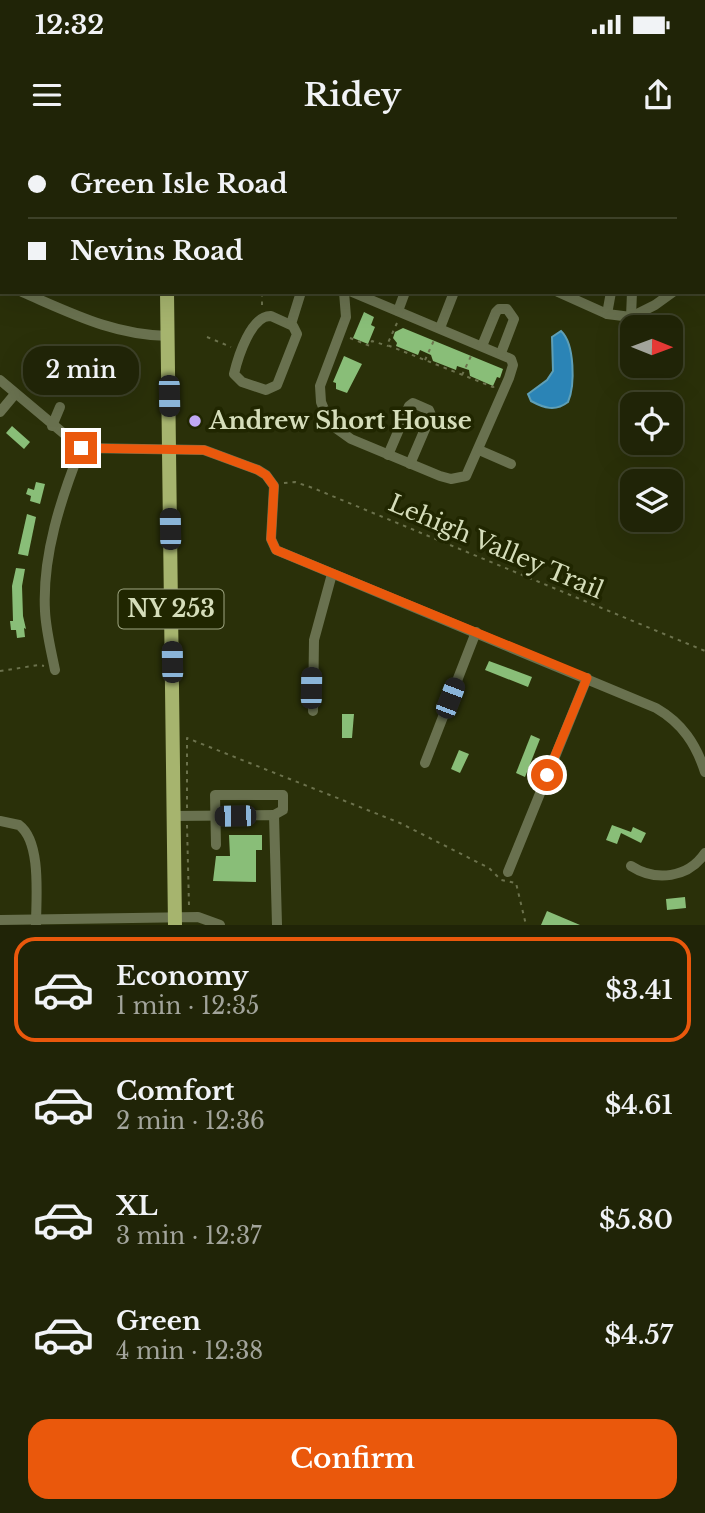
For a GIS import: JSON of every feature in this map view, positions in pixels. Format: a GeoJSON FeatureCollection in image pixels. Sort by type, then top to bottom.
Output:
{"type":"FeatureCollection","features":[{"type":"Feature","properties":{"kind":"main road","name":"NY 253"},"geometry":{"type":"LineString","coordinates":[[167,294],[169,450],[181,816],[175,922]]}},
{"type":"Feature","properties":{"kind":"street"},"geometry":{"type":"LineString","coordinates":[[27,294],[101,326],[137,335],[168,335]]}},
{"type":"Feature","properties":{"kind":"street"},"geometry":{"type":"LineString","coordinates":[[291,324],[300,294]]}},
{"type":"Feature","properties":{"kind":"street"},"geometry":{"type":"LineString","coordinates":[[344,294],[346,317],[320,386],[321,402],[330,424],[335,430],[410,464],[457,479],[469,473],[509,378],[513,362],[501,353],[482,345],[437,333],[398,317],[356,294]]}},
{"type":"Feature","properties":{"kind":"street"},"geometry":{"type":"LineString","coordinates":[[398,317],[404,294]]}},
{"type":"Feature","properties":{"kind":"street"},"geometry":{"type":"LineString","coordinates":[[437,333],[453,294]]}},
{"type":"Feature","properties":{"kind":"street"},"geometry":{"type":"LineString","coordinates":[[562,294],[607,314],[620,316]]}},
{"type":"Feature","properties":{"kind":"street"},"geometry":{"type":"LineString","coordinates":[[607,314],[611,294]]}},
{"type":"Feature","properties":{"kind":"street"},"geometry":{"type":"LineString","coordinates":[[631,315],[632,294]]}},
{"type":"Feature","properties":{"kind":"street"},"geometry":{"type":"LineString","coordinates":[[653,294],[655,305]]}},
{"type":"Feature","properties":{"kind":"street"},"geometry":{"type":"LineString","coordinates":[[635,315],[670,294]]}},
{"type":"Feature","properties":{"kind":"street"},"geometry":{"type":"LineString","coordinates":[[482,345],[496,312],[499,309],[507,309],[514,319],[501,353]]}},
{"type":"Feature","properties":{"kind":"street"},"geometry":{"type":"LineString","coordinates":[[271,316],[291,324],[296,330],[296,339],[276,385],[266,390],[236,378],[235,369],[256,320],[271,316]]}},
{"type":"Feature","properties":{"kind":"street"},"geometry":{"type":"LineString","coordinates":[[0,380],[51,426],[81,448],[204,450],[258,470],[272,483],[274,498],[270,530],[273,546],[283,554],[587,678],[667,715],[691,740],[705,772]]}},
{"type":"Feature","properties":{"kind":"street"},"geometry":{"type":"LineString","coordinates":[[0,412],[15,394]]}},
{"type":"Feature","properties":{"kind":"street"},"geometry":{"type":"LineString","coordinates":[[388,455],[409,406],[413,403],[429,410],[431,415],[410,464]]}},
{"type":"Feature","properties":{"kind":"street"},"geometry":{"type":"LineString","coordinates":[[51,426],[60,407]]}},
{"type":"Feature","properties":{"kind":"street"},"geometry":{"type":"LineString","coordinates":[[55,670],[45,609],[48,562],[63,499],[81,448]]}},
{"type":"Feature","properties":{"kind":"street"},"geometry":{"type":"LineString","coordinates":[[479,450],[511,464]]}},
{"type":"Feature","properties":{"kind":"street"},"geometry":{"type":"LineString","coordinates":[[313,711],[314,640],[332,574]]}},
{"type":"Feature","properties":{"kind":"street"},"geometry":{"type":"LineString","coordinates":[[425,763],[476,632]]}},
{"type":"Feature","properties":{"kind":"street"},"geometry":{"type":"LineString","coordinates":[[508,872],[587,678]]}},
{"type":"Feature","properties":{"kind":"street"},"geometry":{"type":"LineString","coordinates":[[181,816],[215,816],[274,815],[283,810],[283,795],[215,795],[215,816],[216,845]]}},
{"type":"Feature","properties":{"kind":"street"},"geometry":{"type":"LineString","coordinates":[[274,815],[277,925]]}},
{"type":"Feature","properties":{"kind":"street"},"geometry":{"type":"LineString","coordinates":[[0,821],[19,825],[31,841],[35,872],[36,923]]}},
{"type":"Feature","properties":{"kind":"street"},"geometry":{"type":"LineString","coordinates":[[631,866],[644,874],[667,876],[692,867],[705,853]]}},
{"type":"Feature","properties":{"kind":"street"},"geometry":{"type":"LineString","coordinates":[[0,920],[36,923],[175,922],[205,918],[220,925]]}},
{"type":"Feature","properties":{"kind":"path"},"geometry":{"type":"LineString","coordinates":[[262,294],[262,306]]}},
{"type":"Feature","properties":{"kind":"path"},"geometry":{"type":"LineString","coordinates":[[350,338],[370,346],[372,341],[386,348],[398,317]]}},
{"type":"Feature","properties":{"kind":"path"},"geometry":{"type":"LineString","coordinates":[[425,360],[437,333]]}},
{"type":"Feature","properties":{"kind":"path"},"geometry":{"type":"LineString","coordinates":[[207,337],[232,348]]}},
{"type":"Feature","properties":{"kind":"path"},"geometry":{"type":"LineString","coordinates":[[388,345],[493,387],[509,378]]}},
{"type":"Feature","properties":{"kind":"path"},"geometry":{"type":"LineString","coordinates":[[462,376],[471,354]]}},
{"type":"Feature","properties":{"kind":"path","name":"Lehigh Valley Trail"},"geometry":{"type":"LineString","coordinates":[[272,483],[295,482],[313,488],[705,651]]}},
{"type":"Feature","properties":{"kind":"path"},"geometry":{"type":"LineString","coordinates":[[0,671],[39,664],[55,670]]}},
{"type":"Feature","properties":{"kind":"path"},"geometry":{"type":"LineString","coordinates":[[189,908],[181,816],[187,738],[400,824],[489,868],[501,880],[516,883],[526,925]]}},
{"type":"Feature","properties":{"kind":"water"},"geometry":{"type":"Polygon","coordinates":[[[561,331],[566,337],[571,355],[570,395],[568,402],[559,407],[540,406],[531,401],[528,394],[547,380],[553,371],[552,337],[561,331]]]}},
{"type":"Feature","properties":{"kind":"building"},"geometry":{"type":"Polygon","coordinates":[[[364,312],[374,317],[371,325],[375,327],[368,344],[353,338],[364,312]]]}},
{"type":"Feature","properties":{"kind":"building"},"geometry":{"type":"Polygon","coordinates":[[[403,328],[503,369],[500,378],[497,377],[493,386],[470,376],[469,370],[457,366],[456,370],[433,361],[431,355],[420,350],[418,355],[396,346],[393,338],[395,332],[403,328]]]}},
{"type":"Feature","properties":{"kind":"building"},"geometry":{"type":"Polygon","coordinates":[[[344,356],[362,364],[347,393],[336,389],[336,383],[333,382],[344,356]]]}},
{"type":"Feature","properties":{"kind":"building"},"geometry":{"type":"Polygon","coordinates":[[[12,426],[30,442],[24,449],[6,433],[12,426]]]}},
{"type":"Feature","properties":{"kind":"building"},"geometry":{"type":"Polygon","coordinates":[[[36,482],[45,484],[40,504],[30,501],[31,496],[26,494],[28,488],[34,490],[36,482]]]}},
{"type":"Feature","properties":{"kind":"building"},"geometry":{"type":"Polygon","coordinates":[[[27,514],[36,517],[28,556],[18,554],[27,514]]]}},
{"type":"Feature","properties":{"kind":"building"},"geometry":{"type":"Polygon","coordinates":[[[16,568],[25,569],[22,586],[26,629],[24,628],[25,637],[17,638],[16,630],[11,630],[10,621],[13,621],[12,586],[16,568]]]}},
{"type":"Feature","properties":{"kind":"building"},"geometry":{"type":"Polygon","coordinates":[[[489,661],[532,677],[528,687],[485,670],[489,661]]]}},
{"type":"Feature","properties":{"kind":"building"},"geometry":{"type":"Polygon","coordinates":[[[342,714],[354,714],[352,738],[342,738],[342,714]]]}},
{"type":"Feature","properties":{"kind":"building"},"geometry":{"type":"Polygon","coordinates":[[[531,735],[540,739],[525,777],[516,773],[531,735]]]}},
{"type":"Feature","properties":{"kind":"building"},"geometry":{"type":"Polygon","coordinates":[[[459,750],[469,754],[460,773],[451,769],[459,750]]]}},
{"type":"Feature","properties":{"kind":"building"},"geometry":{"type":"Polygon","coordinates":[[[612,825],[631,832],[633,827],[646,833],[641,843],[621,833],[617,844],[606,840],[612,825]]]}},
{"type":"Feature","properties":{"kind":"building"},"geometry":{"type":"Polygon","coordinates":[[[229,835],[262,835],[262,850],[256,850],[256,882],[213,881],[216,856],[230,856],[229,835]]]}},
{"type":"Feature","properties":{"kind":"building"},"geometry":{"type":"Polygon","coordinates":[[[685,897],[686,908],[667,910],[666,899],[685,897]]]}},
{"type":"Feature","properties":{"kind":"building"},"geometry":{"type":"Polygon","coordinates":[[[547,911],[580,925],[541,925],[547,911]]]}},
{"type":"Feature","properties":{"kind":"place","name":"Andrew Short House"},"geometry":{"type":"Point","coordinates":[195,421]}},
{"type":"Feature","properties":{"kind":"route"},"geometry":{"type":"LineString","coordinates":[[81,448],[204,450],[258,470],[266,475],[274,486],[270,530],[276,550],[587,678],[547,775]]}}]}
